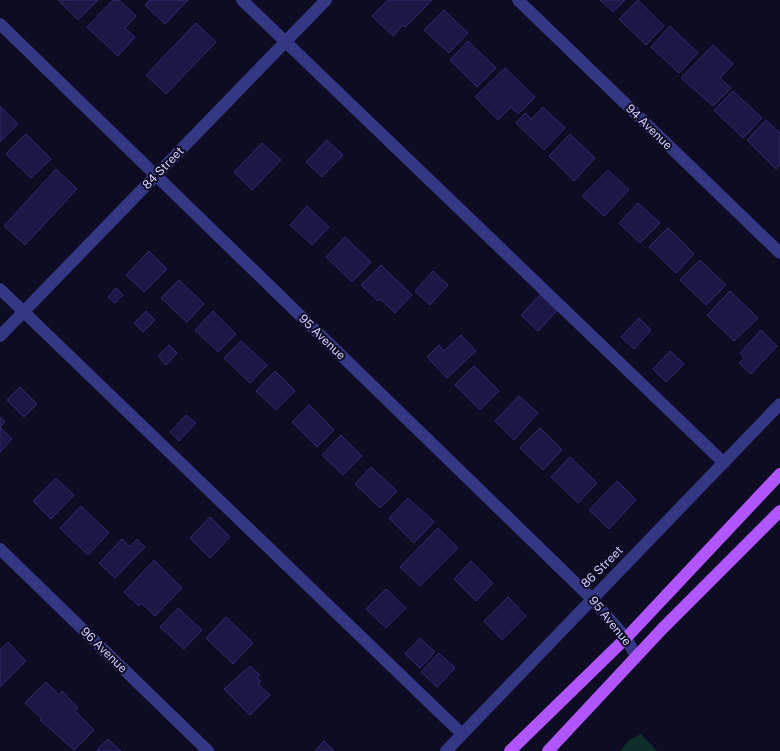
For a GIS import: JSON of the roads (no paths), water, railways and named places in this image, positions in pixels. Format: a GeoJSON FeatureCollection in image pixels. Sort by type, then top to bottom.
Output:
{"type":"FeatureCollection","features":[{"type":"Feature","properties":{"kind":"main road"},"geometry":{"type":"LineString","coordinates":[[510,751],[626,638],[780,474]]}},
{"type":"Feature","properties":{"kind":"main road"},"geometry":{"type":"LineString","coordinates":[[548,751],[636,656],[780,512]]}},
{"type":"Feature","properties":{"kind":"street"},"geometry":{"type":"LineString","coordinates":[[242,0],[724,463]]}},
{"type":"Feature","properties":{"kind":"street","name":"84 Street"},"geometry":{"type":"LineString","coordinates":[[0,336],[326,0]]}},
{"type":"Feature","properties":{"kind":"street","name":"94 Avenue"},"geometry":{"type":"LineString","coordinates":[[518,0],[780,253]]}},
{"type":"Feature","properties":{"kind":"street","name":"95 Avenue"},"geometry":{"type":"LineString","coordinates":[[0,24],[591,598],[626,638],[636,656]]}},
{"type":"Feature","properties":{"kind":"street"},"geometry":{"type":"LineString","coordinates":[[0,289],[462,734]]}},
{"type":"Feature","properties":{"kind":"street","name":"86 Street"},"geometry":{"type":"LineString","coordinates":[[446,751],[591,598],[780,404]]}},
{"type":"Feature","properties":{"kind":"street","name":"96 Avenue"},"geometry":{"type":"LineString","coordinates":[[0,549],[208,751]]}}]}
